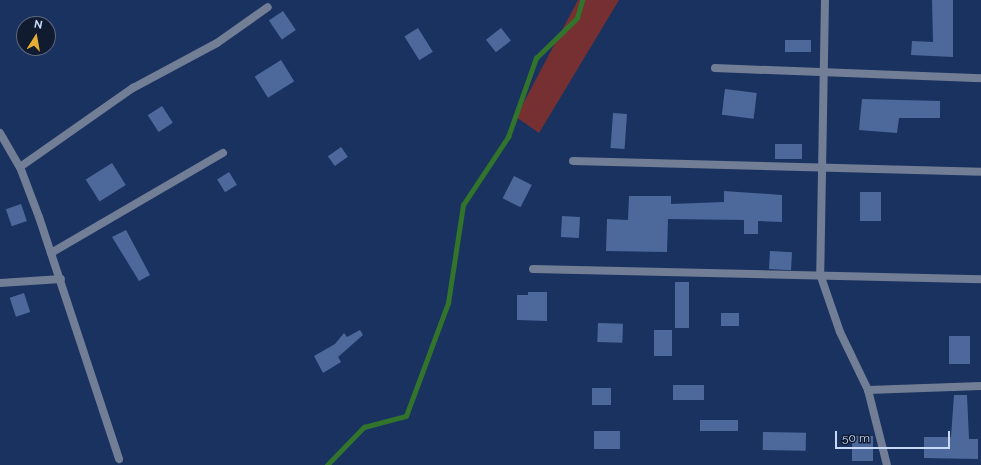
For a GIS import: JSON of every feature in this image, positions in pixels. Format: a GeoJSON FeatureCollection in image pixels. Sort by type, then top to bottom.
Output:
{"type":"FeatureCollection","features":[{"type":"Feature","properties":{"kind":"street"},"geometry":{"type":"LineString","coordinates":[[825,0],[824,168],[820,274],[840,332],[868,390],[887,465]]}},
{"type":"Feature","properties":{"kind":"street"},"geometry":{"type":"LineString","coordinates":[[20,167],[133,88],[217,43],[268,7]]}},
{"type":"Feature","properties":{"kind":"street"},"geometry":{"type":"LineString","coordinates":[[715,68],[981,78]]}},
{"type":"Feature","properties":{"kind":"street"},"geometry":{"type":"LineString","coordinates":[[0,133],[20,167],[61,279],[119,459]]}},
{"type":"Feature","properties":{"kind":"street"},"geometry":{"type":"LineString","coordinates":[[51,253],[223,153]]}},
{"type":"Feature","properties":{"kind":"street"},"geometry":{"type":"LineString","coordinates":[[573,161],[981,172]]}},
{"type":"Feature","properties":{"kind":"street"},"geometry":{"type":"LineString","coordinates":[[533,269],[820,274],[981,279]]}},
{"type":"Feature","properties":{"kind":"street"},"geometry":{"type":"LineString","coordinates":[[0,283],[61,279]]}},
{"type":"Feature","properties":{"kind":"street"},"geometry":{"type":"LineString","coordinates":[[868,390],[981,386]]}},
{"type":"Feature","properties":{"kind":"shaded area"},"geometry":{"type":"Polygon","coordinates":[[[578,0],[619,0],[539,133],[516,117],[578,0]]]}},
{"type":"Feature","properties":{"kind":"building"},"geometry":{"type":"Polygon","coordinates":[[[932,0],[953,0],[953,57],[911,55],[912,41],[933,42],[932,0]]]}},
{"type":"Feature","properties":{"kind":"building"},"geometry":{"type":"Polygon","coordinates":[[[283,11],[296,30],[282,40],[269,21],[283,11]]]}},
{"type":"Feature","properties":{"kind":"building"},"geometry":{"type":"Polygon","coordinates":[[[418,28],[433,52],[419,60],[404,36],[418,28]]]}},
{"type":"Feature","properties":{"kind":"building"},"geometry":{"type":"Polygon","coordinates":[[[501,28],[511,41],[496,52],[486,40],[501,28]]]}},
{"type":"Feature","properties":{"kind":"building"},"geometry":{"type":"Polygon","coordinates":[[[785,40],[811,40],[811,52],[785,52],[785,40]]]}},
{"type":"Feature","properties":{"kind":"building"},"geometry":{"type":"Polygon","coordinates":[[[281,60],[294,81],[268,98],[255,76],[281,60]]]}},
{"type":"Feature","properties":{"kind":"building"},"geometry":{"type":"Polygon","coordinates":[[[725,89],[757,93],[754,119],[722,115],[725,89]]]}},
{"type":"Feature","properties":{"kind":"building"},"geometry":{"type":"Polygon","coordinates":[[[862,99],[940,101],[940,118],[899,118],[897,133],[859,130],[862,99]]]}},
{"type":"Feature","properties":{"kind":"building"},"geometry":{"type":"Polygon","coordinates":[[[162,106],[173,123],[159,132],[148,115],[162,106]]]}},
{"type":"Feature","properties":{"kind":"building"},"geometry":{"type":"Polygon","coordinates":[[[613,113],[627,114],[625,149],[611,148],[613,113]]]}},
{"type":"Feature","properties":{"kind":"building"},"geometry":{"type":"Polygon","coordinates":[[[775,144],[802,144],[802,159],[775,159],[775,144]]]}},
{"type":"Feature","properties":{"kind":"building"},"geometry":{"type":"Polygon","coordinates":[[[341,147],[348,157],[335,166],[328,156],[341,147]]]}},
{"type":"Feature","properties":{"kind":"building"},"geometry":{"type":"Polygon","coordinates":[[[112,163],[126,185],[99,201],[86,179],[112,163]]]}},
{"type":"Feature","properties":{"kind":"building"},"geometry":{"type":"Polygon","coordinates":[[[229,172],[237,185],[225,192],[217,179],[229,172]]]}},
{"type":"Feature","properties":{"kind":"building"},"geometry":{"type":"Polygon","coordinates":[[[514,176],[532,185],[520,207],[503,198],[514,176]]]}},
{"type":"Feature","properties":{"kind":"building"},"geometry":{"type":"Polygon","coordinates":[[[724,191],[782,195],[782,222],[758,221],[758,234],[744,234],[744,220],[668,219],[667,252],[606,251],[607,219],[628,220],[629,196],[671,196],[671,204],[724,202],[724,191]]]}},
{"type":"Feature","properties":{"kind":"building"},"geometry":{"type":"Polygon","coordinates":[[[860,192],[881,192],[881,221],[860,221],[860,192]]]}},
{"type":"Feature","properties":{"kind":"building"},"geometry":{"type":"Polygon","coordinates":[[[21,204],[27,221],[12,226],[6,209],[21,204]]]}},
{"type":"Feature","properties":{"kind":"building"},"geometry":{"type":"Polygon","coordinates":[[[562,216],[580,217],[579,238],[561,237],[562,216]]]}},
{"type":"Feature","properties":{"kind":"building"},"geometry":{"type":"Polygon","coordinates":[[[126,230],[150,275],[139,281],[112,237],[126,230]]]}},
{"type":"Feature","properties":{"kind":"building"},"geometry":{"type":"Polygon","coordinates":[[[770,251],[792,252],[791,270],[769,269],[770,251]]]}},
{"type":"Feature","properties":{"kind":"building"},"geometry":{"type":"Polygon","coordinates":[[[675,282],[689,282],[689,328],[675,328],[675,282]]]}},
{"type":"Feature","properties":{"kind":"building"},"geometry":{"type":"Polygon","coordinates":[[[528,292],[547,292],[547,321],[517,320],[517,295],[528,295],[528,292]]]}},
{"type":"Feature","properties":{"kind":"building"},"geometry":{"type":"Polygon","coordinates":[[[24,293],[30,312],[16,317],[10,298],[24,293]]]}},
{"type":"Feature","properties":{"kind":"building"},"geometry":{"type":"Polygon","coordinates":[[[721,313],[739,313],[739,326],[721,326],[721,313]]]}},
{"type":"Feature","properties":{"kind":"building"},"geometry":{"type":"Polygon","coordinates":[[[598,323],[623,324],[622,343],[597,342],[598,323]]]}},
{"type":"Feature","properties":{"kind":"building"},"geometry":{"type":"Polygon","coordinates":[[[360,330],[363,335],[338,357],[341,362],[323,373],[314,356],[335,344],[344,333],[347,337],[360,330]]]}},
{"type":"Feature","properties":{"kind":"building"},"geometry":{"type":"Polygon","coordinates":[[[654,330],[672,330],[672,356],[654,356],[654,330]]]}},
{"type":"Feature","properties":{"kind":"building"},"geometry":{"type":"Polygon","coordinates":[[[949,336],[970,336],[970,364],[949,364],[949,336]]]}},
{"type":"Feature","properties":{"kind":"building"},"geometry":{"type":"Polygon","coordinates":[[[673,385],[704,385],[704,400],[673,400],[673,385]]]}},
{"type":"Feature","properties":{"kind":"building"},"geometry":{"type":"Polygon","coordinates":[[[592,388],[611,388],[611,405],[592,405],[592,388]]]}},
{"type":"Feature","properties":{"kind":"building"},"geometry":{"type":"Polygon","coordinates":[[[954,395],[967,395],[969,439],[978,439],[978,459],[924,458],[924,437],[951,437],[954,395]]]}},
{"type":"Feature","properties":{"kind":"building"},"geometry":{"type":"Polygon","coordinates":[[[700,420],[738,420],[738,431],[700,431],[700,420]]]}},
{"type":"Feature","properties":{"kind":"building"},"geometry":{"type":"Polygon","coordinates":[[[594,431],[620,431],[620,449],[594,449],[594,431]]]}},
{"type":"Feature","properties":{"kind":"building"},"geometry":{"type":"Polygon","coordinates":[[[763,432],[806,433],[806,451],[763,450],[763,432]]]}},
{"type":"Feature","properties":{"kind":"building"},"geometry":{"type":"Polygon","coordinates":[[[852,436],[873,436],[873,461],[852,461],[852,436]]]}},
{"type":"Feature","properties":{"kind":"waterway"},"geometry":{"type":"LineString","coordinates":[[327,465],[364,427],[406,416],[448,303],[463,205],[508,137],[536,58],[577,18],[582,0]]}}]}
